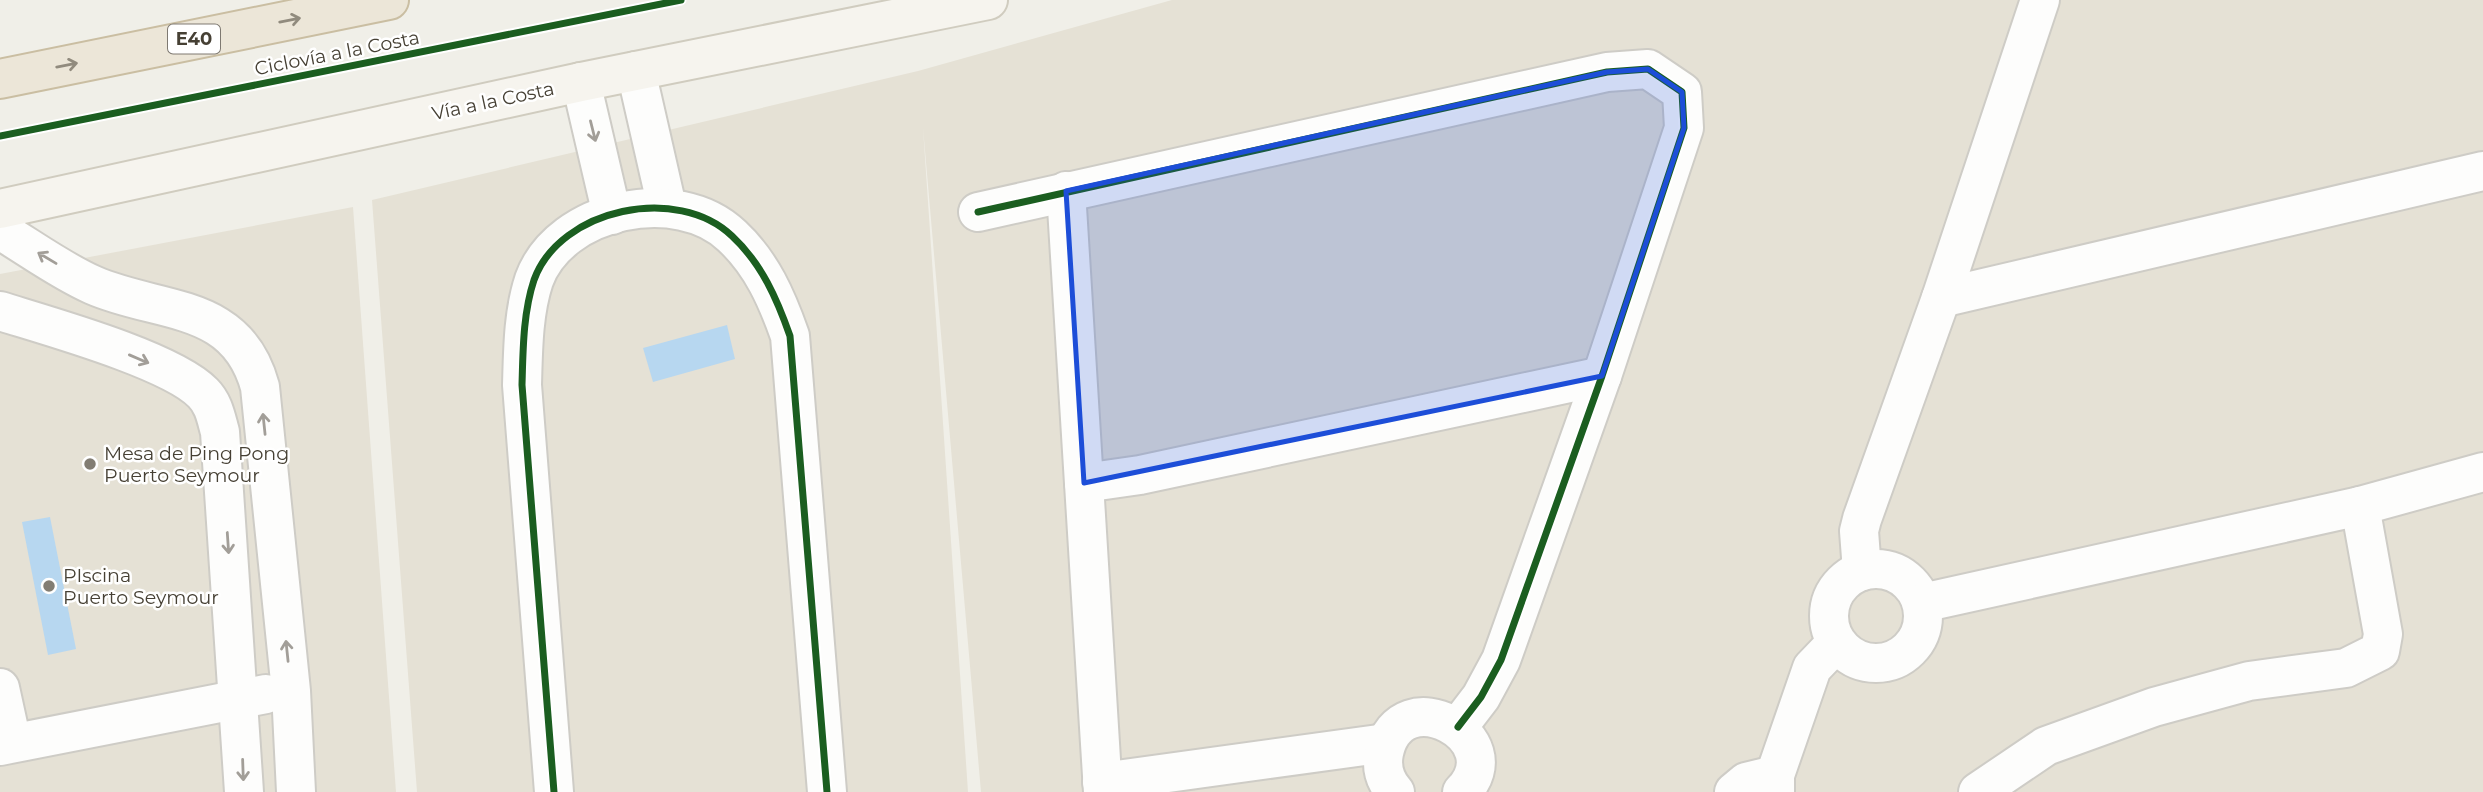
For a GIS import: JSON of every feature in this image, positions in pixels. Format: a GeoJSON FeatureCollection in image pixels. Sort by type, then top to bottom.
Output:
{"type":"FeatureCollection","features":[{"type":"Feature","properties":{"kind":"highway","name":"E40"},"geometry":{"type":"LineString","coordinates":[[0,79],[388,0]]}},
{"type":"Feature","properties":{"kind":"street","name":"Vía a la Costa"},"geometry":{"type":"LineString","coordinates":[[0,209],[581,82],[988,0]]}},
{"type":"Feature","properties":{"kind":"street"},"geometry":{"type":"LineString","coordinates":[[1862,571],[1859,531],[1862,519],[1941,298],[2040,0]]}},
{"type":"Feature","properties":{"kind":"street"},"geometry":{"type":"LineString","coordinates":[[978,212],[1607,72],[1648,69],[1682,92],[1684,128],[1602,376],[1501,660],[1481,697],[1458,727]]}},
{"type":"Feature","properties":{"kind":"street"},"geometry":{"type":"LineString","coordinates":[[636,71],[667,207]]}},
{"type":"Feature","properties":{"kind":"street"},"geometry":{"type":"LineString","coordinates":[[581,82],[612,215]]}},
{"type":"Feature","properties":{"kind":"street"},"geometry":{"type":"LineString","coordinates":[[1941,298],[2483,172]]}},
{"type":"Feature","properties":{"kind":"street"},"geometry":{"type":"LineString","coordinates":[[1066,191],[1102,787],[1387,743]]}},
{"type":"Feature","properties":{"kind":"street"},"geometry":{"type":"LineString","coordinates":[[554,792],[522,385],[523,333],[534,279],[561,240],[584,225],[612,215],[667,207],[689,212],[730,234],[755,262],[777,298],[790,336],[827,792]]}},
{"type":"Feature","properties":{"kind":"street"},"geometry":{"type":"LineString","coordinates":[[0,230],[94,286],[196,316],[220,328],[242,344],[254,362],[260,387],[291,691],[296,792]]}},
{"type":"Feature","properties":{"kind":"street"},"geometry":{"type":"LineString","coordinates":[[0,311],[176,374],[207,398],[220,432],[240,698],[244,792]]}},
{"type":"Feature","properties":{"kind":"street"},"geometry":{"type":"LineString","coordinates":[[1084,483],[1153,472],[1602,376]]}},
{"type":"Feature","properties":{"kind":"street"},"geometry":{"type":"LineString","coordinates":[[1922,603],[2360,506],[2483,472]]}},
{"type":"Feature","properties":{"kind":"street"},"geometry":{"type":"LineString","coordinates":[[1978,792],[2046,746],[2154,707],[2249,681],[2346,667],[2380,651],[2383,634],[2360,506]]}},
{"type":"Feature","properties":{"kind":"street"},"geometry":{"type":"LineString","coordinates":[[1862,571],[1892,571],[1905,579],[1922,603],[1919,636],[1910,650],[1896,659],[1880,663],[1863,662],[1848,655],[1836,643],[1830,630],[1830,600],[1838,587],[1862,571]]}},
{"type":"Feature","properties":{"kind":"street"},"geometry":{"type":"LineString","coordinates":[[1734,792],[1746,782],[1775,784],[1812,668],[1836,643]]}},
{"type":"Feature","properties":{"kind":"street"},"geometry":{"type":"LineString","coordinates":[[0,688],[6,744],[240,698],[291,691]]}},
{"type":"Feature","properties":{"kind":"street"},"geometry":{"type":"LineString","coordinates":[[1395,792],[1388,784],[1382,764],[1387,743],[1400,726],[1419,717],[1440,718],[1458,727],[1469,740],[1474,755],[1474,772],[1467,790]]}},
{"type":"Feature","properties":{"kind":"highlighted area"},"geometry":{"type":"Polygon","coordinates":[[[1648,69],[1682,92],[1684,128],[1602,376],[1084,483],[1066,191],[1607,72],[1648,69]]]}},
{"type":"Feature","properties":{"kind":"shaded area"},"geometry":{"type":"Polygon","coordinates":[[[1172,0],[2483,0],[2483,792],[981,792],[923,128],[968,792],[417,792],[372,200],[918,71],[1172,0]]]}},
{"type":"Feature","properties":{"kind":"shaded area"},"geometry":{"type":"Polygon","coordinates":[[[353,207],[396,792],[0,792],[0,274],[353,207]]]}},
{"type":"Feature","properties":{"kind":"water"},"geometry":{"type":"Polygon","coordinates":[[[727,325],[735,359],[653,382],[643,348],[727,325]]]}},
{"type":"Feature","properties":{"kind":"water","name":"PIscina Puerto Seymour"},"geometry":{"type":"Polygon","coordinates":[[[50,517],[76,649],[48,655],[22,522],[50,517]]]}},
{"type":"Feature","properties":{"kind":"cycle path","name":"Ciclovía a la Costa"},"geometry":{"type":"LineString","coordinates":[[0,136],[681,0]]}},
{"type":"Feature","properties":{"kind":"cycle path"},"geometry":{"type":"LineString","coordinates":[[978,212],[1607,72],[1648,69],[1682,92],[1684,128],[1602,376],[1501,660],[1481,697],[1458,727]]}},
{"type":"Feature","properties":{"kind":"cycle path"},"geometry":{"type":"LineString","coordinates":[[554,792],[522,385],[528,306],[534,280],[548,255],[568,235],[594,221],[622,212],[652,208],[682,211],[709,220],[732,236],[760,270],[790,336],[827,792]]}},
{"type":"Feature","properties":{"kind":"place","name":"Mesa de Ping Pong Puerto Seymour"},"geometry":{"type":"Point","coordinates":[90,464]}},
{"type":"Feature","properties":{"kind":"place","name":"PIscina Puerto Seymour"},"geometry":{"type":"Point","coordinates":[49,586]}}]}
